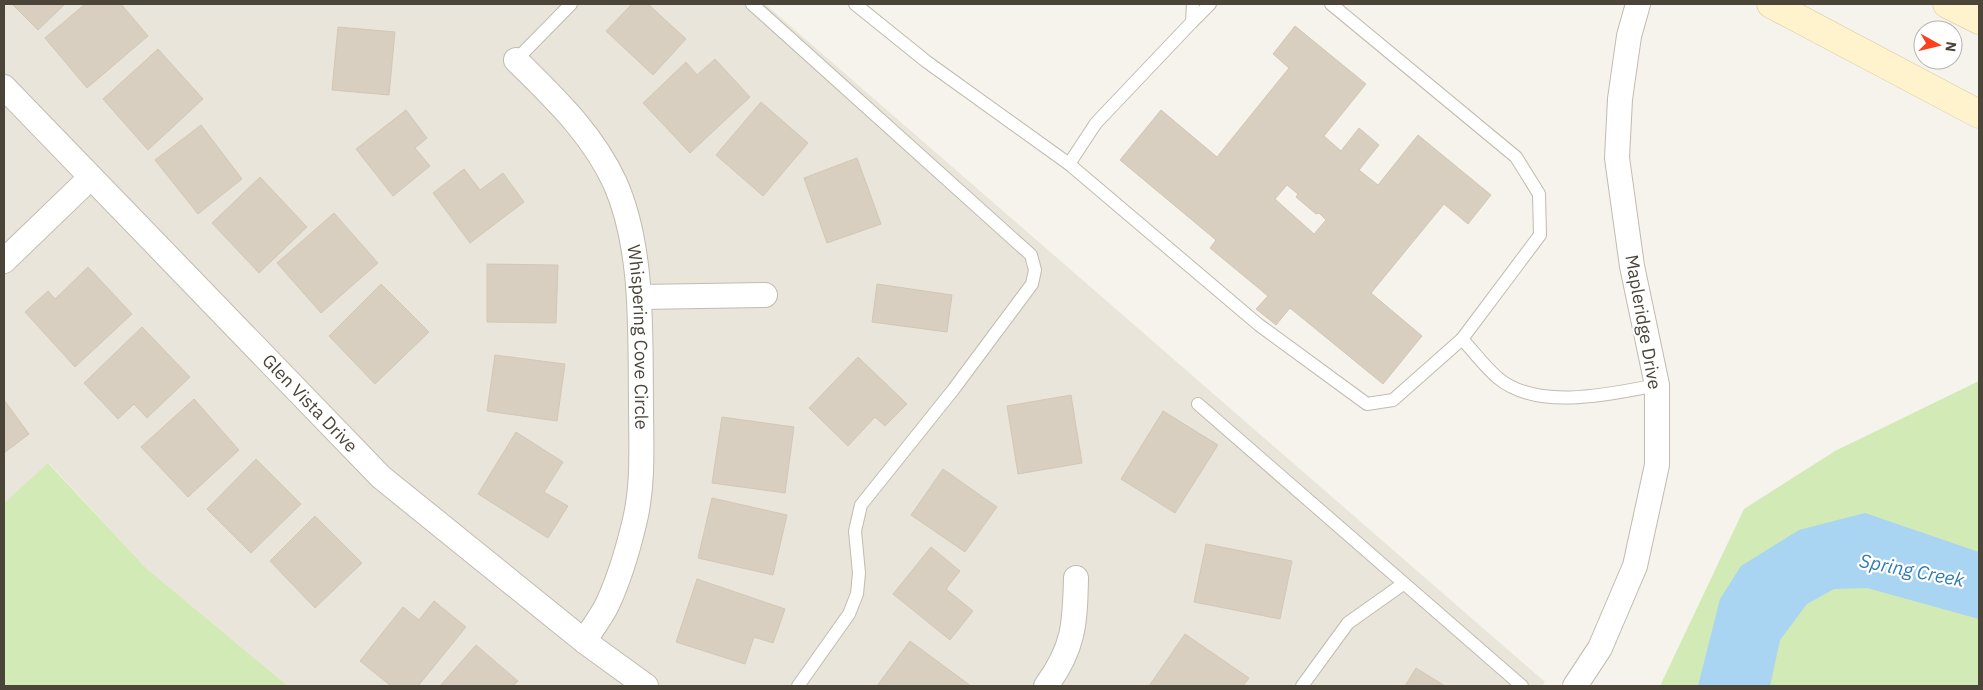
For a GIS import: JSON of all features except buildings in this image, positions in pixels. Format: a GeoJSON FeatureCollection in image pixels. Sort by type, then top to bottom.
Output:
{"type":"FeatureCollection","features":[{"type":"Feature","properties":{"kind":"main road"},"geometry":{"type":"LineString","coordinates":[[1771,4],[1979,114]]}},
{"type":"Feature","properties":{"kind":"main road"},"geometry":{"type":"LineString","coordinates":[[1947,4],[1979,20]]}},
{"type":"Feature","properties":{"kind":"street","name":"Mapleridge Drive"},"geometry":{"type":"LineString","coordinates":[[1575,686],[1600,648],[1636,566],[1657,466],[1657,385],[1632,266],[1617,158],[1620,99],[1629,36],[1638,4]]}},
{"type":"Feature","properties":{"kind":"street","name":"Whispering Cove Circle"},"geometry":{"type":"LineString","coordinates":[[516,60],[575,120],[596,147],[615,184],[629,228],[640,297],[641,458],[639,500],[634,525],[608,602],[584,641]]}},
{"type":"Feature","properties":{"kind":"street","name":"Glen Vista Drive"},"geometry":{"type":"LineString","coordinates":[[4,87],[381,477],[584,641],[646,686]]}},
{"type":"Feature","properties":{"kind":"street"},"geometry":{"type":"LineString","coordinates":[[4,261],[90,178]]}},
{"type":"Feature","properties":{"kind":"street"},"geometry":{"type":"LineString","coordinates":[[640,297],[765,295]]}},
{"type":"Feature","properties":{"kind":"street"},"geometry":{"type":"LineString","coordinates":[[1046,686],[1061,666],[1075,628],[1076,578]]}},
{"type":"Feature","properties":{"kind":"lane"},"geometry":{"type":"LineString","coordinates":[[516,60],[571,4]]}},
{"type":"Feature","properties":{"kind":"lane"},"geometry":{"type":"LineString","coordinates":[[752,4],[1031,255],[1035,270],[1032,284],[953,390],[861,504],[855,532],[859,573],[857,594],[849,614],[798,686]]}},
{"type":"Feature","properties":{"kind":"lane"},"geometry":{"type":"LineString","coordinates":[[855,4],[927,62],[1068,164],[1259,325],[1366,404],[1393,400],[1462,339],[1540,235],[1539,194],[1516,157],[1331,4]]}},
{"type":"Feature","properties":{"kind":"lane"},"geometry":{"type":"LineString","coordinates":[[1192,22],[1193,4]]}},
{"type":"Feature","properties":{"kind":"lane"},"geometry":{"type":"LineString","coordinates":[[1068,164],[1096,124],[1210,4]]}},
{"type":"Feature","properties":{"kind":"lane"},"geometry":{"type":"LineString","coordinates":[[1462,339],[1499,379],[1534,396],[1565,399],[1623,392],[1657,385]]}},
{"type":"Feature","properties":{"kind":"lane"},"geometry":{"type":"LineString","coordinates":[[1198,404],[1522,686]]}},
{"type":"Feature","properties":{"kind":"lane"},"geometry":{"type":"LineString","coordinates":[[1302,686],[1348,623],[1403,584]]}},
{"type":"Feature","properties":{"kind":"shaded area"},"geometry":{"type":"Polygon","coordinates":[[[4,4],[765,4],[1545,682],[1542,686],[288,686],[146,568],[49,463],[4,503],[4,4]]]}},
{"type":"Feature","properties":{"kind":"green space"},"geometry":{"type":"Polygon","coordinates":[[[1979,381],[1979,686],[1660,686],[1744,509],[1835,451],[1979,381]]]}},
{"type":"Feature","properties":{"kind":"green space"},"geometry":{"type":"Polygon","coordinates":[[[48,463],[146,568],[288,686],[4,686],[4,503],[48,463]]]}},
{"type":"Feature","properties":{"kind":"water","name":"Spring Creek"},"geometry":{"type":"Polygon","coordinates":[[[1865,513],[1979,552],[1979,619],[1867,588],[1834,589],[1807,604],[1780,640],[1770,686],[1698,686],[1720,599],[1741,566],[1799,530],[1865,513]]]}}]}
